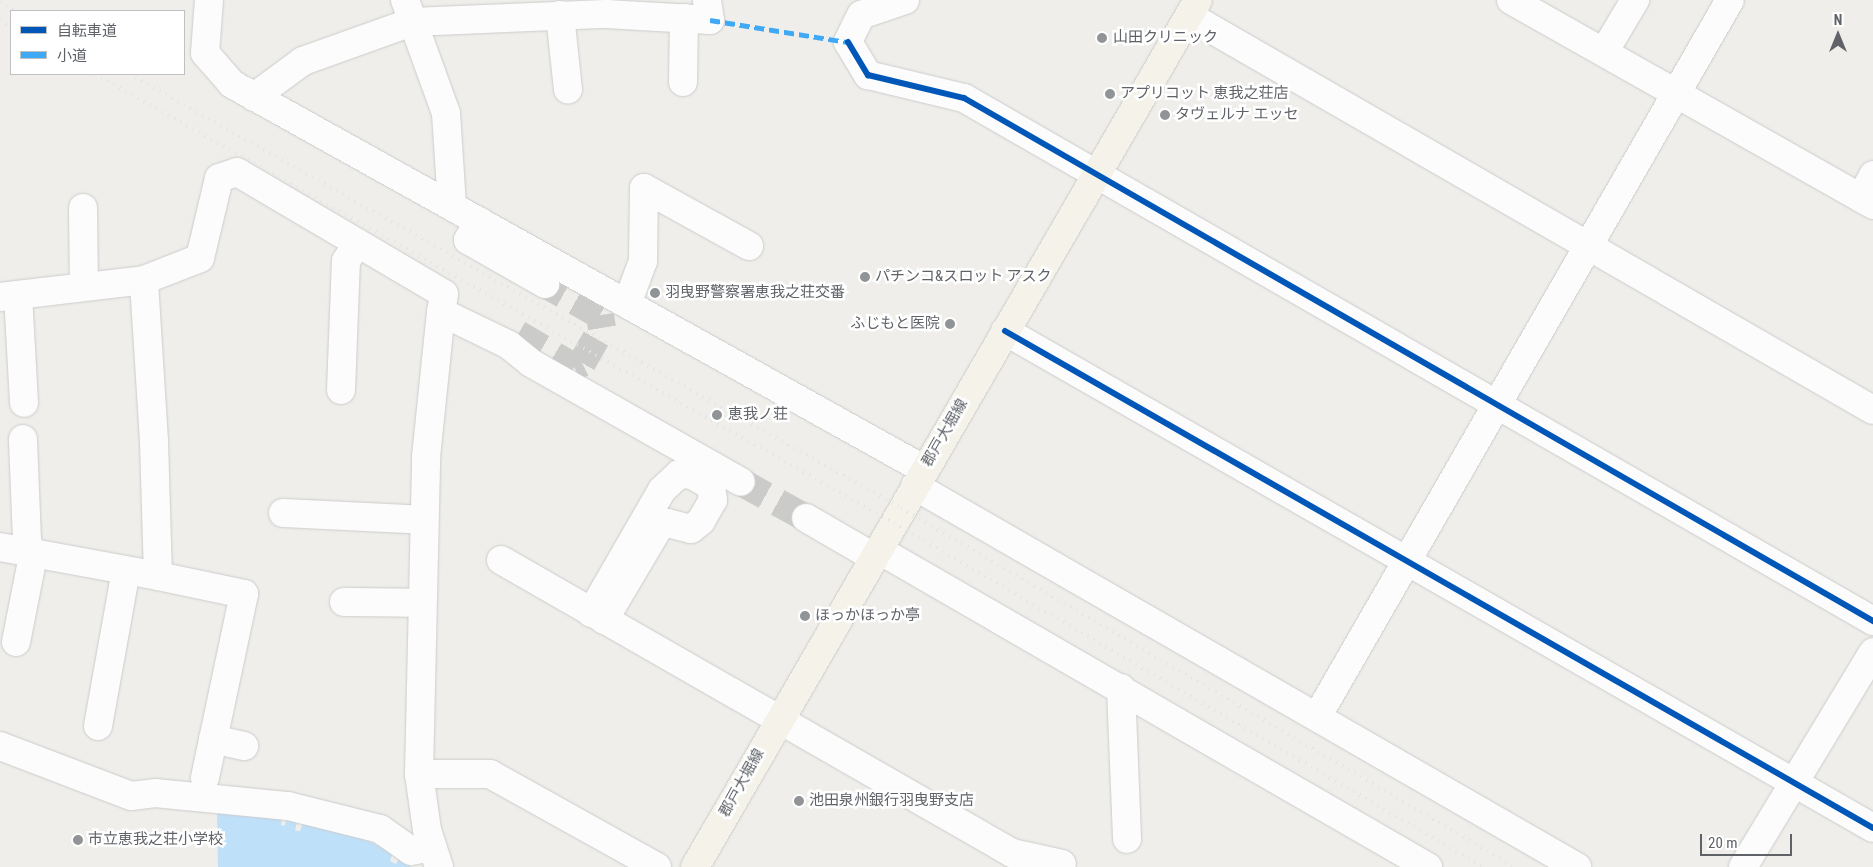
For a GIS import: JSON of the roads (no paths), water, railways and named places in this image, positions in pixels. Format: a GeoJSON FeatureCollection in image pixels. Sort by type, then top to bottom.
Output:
{"type":"FeatureCollection","features":[{"type":"Feature","properties":{"kind":"main road","name":"郡戸大堀線"},"geometry":{"type":"LineString","coordinates":[[695,867],[777,720],[877,554],[919,478],[1194,8]]}},
{"type":"Feature","properties":{"kind":"street"},"geometry":{"type":"LineString","coordinates":[[210,0],[205,53],[232,84],[628,304],[1317,717],[1577,867]]}},
{"type":"Feature","properties":{"kind":"street"},"geometry":{"type":"LineString","coordinates":[[905,0],[860,7],[848,42],[868,75],[964,98],[1097,173],[1498,408],[1873,621]]}},
{"type":"Feature","properties":{"kind":"street"},"geometry":{"type":"LineString","coordinates":[[1511,0],[1678,95],[1869,193]]}},
{"type":"Feature","properties":{"kind":"street"},"geometry":{"type":"LineString","coordinates":[[1604,52],[1635,0]]}},
{"type":"Feature","properties":{"kind":"street"},"geometry":{"type":"LineString","coordinates":[[1317,717],[1498,408],[1588,248],[1678,95],[1730,0]]}},
{"type":"Feature","properties":{"kind":"street"},"geometry":{"type":"LineString","coordinates":[[1194,8],[1588,248],[1873,410]]}},
{"type":"Feature","properties":{"kind":"street"},"geometry":{"type":"LineString","coordinates":[[254,97],[304,61],[409,11],[572,10],[700,12],[683,82]]}},
{"type":"Feature","properties":{"kind":"street"},"geometry":{"type":"LineString","coordinates":[[568,90],[572,10]]}},
{"type":"Feature","properties":{"kind":"street"},"geometry":{"type":"LineString","coordinates":[[409,11],[446,113],[452,206]]}},
{"type":"Feature","properties":{"kind":"street"},"geometry":{"type":"LineString","coordinates":[[24,403],[9,296],[144,280],[200,258],[219,178],[237,172],[357,244],[442,303],[509,345],[532,363],[741,482]]}},
{"type":"Feature","properties":{"kind":"street"},"geometry":{"type":"LineString","coordinates":[[628,304],[643,261],[644,188],[749,246]]}},
{"type":"Feature","properties":{"kind":"street"},"geometry":{"type":"LineString","coordinates":[[83,208],[84,286]]}},
{"type":"Feature","properties":{"kind":"street"},"geometry":{"type":"LineString","coordinates":[[479,221],[468,240],[545,284]]}},
{"type":"Feature","properties":{"kind":"street"},"geometry":{"type":"LineString","coordinates":[[341,390],[346,261],[357,244]]}},
{"type":"Feature","properties":{"kind":"street"},"geometry":{"type":"LineString","coordinates":[[144,280],[154,441],[158,576]]}},
{"type":"Feature","properties":{"kind":"street"},"geometry":{"type":"LineString","coordinates":[[442,303],[518,334]]}},
{"type":"Feature","properties":{"kind":"street"},"geometry":{"type":"LineString","coordinates":[[435,857],[426,830],[419,774],[426,457],[442,303]]}},
{"type":"Feature","properties":{"kind":"street"},"geometry":{"type":"LineString","coordinates":[[1005,331],[1873,828]]}},
{"type":"Feature","properties":{"kind":"street"},"geometry":{"type":"LineString","coordinates":[[16,642],[32,562],[27,540],[23,439]]}},
{"type":"Feature","properties":{"kind":"street"},"geometry":{"type":"LineString","coordinates":[[679,474],[692,475],[711,486],[713,500],[702,521],[691,529],[667,523],[659,527],[597,616],[662,490],[679,474]]}},
{"type":"Feature","properties":{"kind":"street"},"geometry":{"type":"LineString","coordinates":[[283,513],[424,520]]}},
{"type":"Feature","properties":{"kind":"street"},"geometry":{"type":"LineString","coordinates":[[806,518],[877,554],[1121,688],[1428,867]]}},
{"type":"Feature","properties":{"kind":"street"},"geometry":{"type":"LineString","coordinates":[[0,547],[31,551],[244,594],[205,778]]}},
{"type":"Feature","properties":{"kind":"street"},"geometry":{"type":"LineString","coordinates":[[501,560],[777,720],[1012,860],[1062,864]]}},
{"type":"Feature","properties":{"kind":"street"},"geometry":{"type":"LineString","coordinates":[[98,726],[126,570]]}},
{"type":"Feature","properties":{"kind":"street"},"geometry":{"type":"LineString","coordinates":[[344,602],[422,603]]}},
{"type":"Feature","properties":{"kind":"street"},"geometry":{"type":"LineString","coordinates":[[1743,867],[1792,782],[1873,652]]}},
{"type":"Feature","properties":{"kind":"street"},"geometry":{"type":"LineString","coordinates":[[1121,688],[1127,839]]}},
{"type":"Feature","properties":{"kind":"street"},"geometry":{"type":"LineString","coordinates":[[213,739],[244,746]]}},
{"type":"Feature","properties":{"kind":"street"},"geometry":{"type":"LineString","coordinates":[[0,746],[131,796],[155,793],[288,806],[380,829],[411,851],[435,857]]}},
{"type":"Feature","properties":{"kind":"street"},"geometry":{"type":"LineString","coordinates":[[419,774],[490,774],[657,867]]}},
{"type":"Feature","properties":{"kind":"water"},"geometry":{"type":"Polygon","coordinates":[[[217,807],[282,818],[281,825],[284,826],[287,820],[297,822],[295,831],[300,831],[303,823],[361,838],[393,852],[390,861],[396,864],[400,857],[411,867],[218,867],[217,807]]]}},
{"type":"Feature","properties":{"kind":"tunnel"},"geometry":{"type":"LineString","coordinates":[[518,334],[574,367],[582,363],[602,328],[600,315],[545,284]]}},
{"type":"Feature","properties":{"kind":"tunnel"},"geometry":{"type":"LineString","coordinates":[[741,482],[806,518]]}},
{"type":"Feature","properties":{"kind":"railway"},"geometry":{"type":"LineString","coordinates":[[0,2],[14,10]]}},
{"type":"Feature","properties":{"kind":"railway"},"geometry":{"type":"LineString","coordinates":[[0,20],[10,26]]}},
{"type":"Feature","properties":{"kind":"railway"},"geometry":{"type":"LineString","coordinates":[[97,75],[894,523],[1483,867]]}},
{"type":"Feature","properties":{"kind":"railway"},"geometry":{"type":"LineString","coordinates":[[131,75],[901,508],[1515,867]]}},
{"type":"Feature","properties":{"kind":"place","name":"山田クリニック"},"geometry":{"type":"Point","coordinates":[1102,38]}},
{"type":"Feature","properties":{"kind":"place","name":"アプリコット 恵我之荘店"},"geometry":{"type":"Point","coordinates":[1110,94]}},
{"type":"Feature","properties":{"kind":"place","name":"タヴェルナ エッセ"},"geometry":{"type":"Point","coordinates":[1165,115]}},
{"type":"Feature","properties":{"kind":"place","name":"パチンコ&スロット アスク"},"geometry":{"type":"Point","coordinates":[865,277]}},
{"type":"Feature","properties":{"kind":"place","name":"羽曳野警察署恵我之荘交番"},"geometry":{"type":"Point","coordinates":[655,293]}},
{"type":"Feature","properties":{"kind":"place","name":"ふじもと医院"},"geometry":{"type":"Point","coordinates":[950,324]}},
{"type":"Feature","properties":{"kind":"place","name":"恵我ノ荘"},"geometry":{"type":"Point","coordinates":[717,415]}},
{"type":"Feature","properties":{"kind":"place","name":"ほっかほっか亭"},"geometry":{"type":"Point","coordinates":[805,616]}},
{"type":"Feature","properties":{"kind":"place","name":"池田泉州銀行羽曳野支店"},"geometry":{"type":"Point","coordinates":[799,801]}},
{"type":"Feature","properties":{"kind":"place","name":"市立恵我之荘小学校"},"geometry":{"type":"Point","coordinates":[78,840]}}]}
